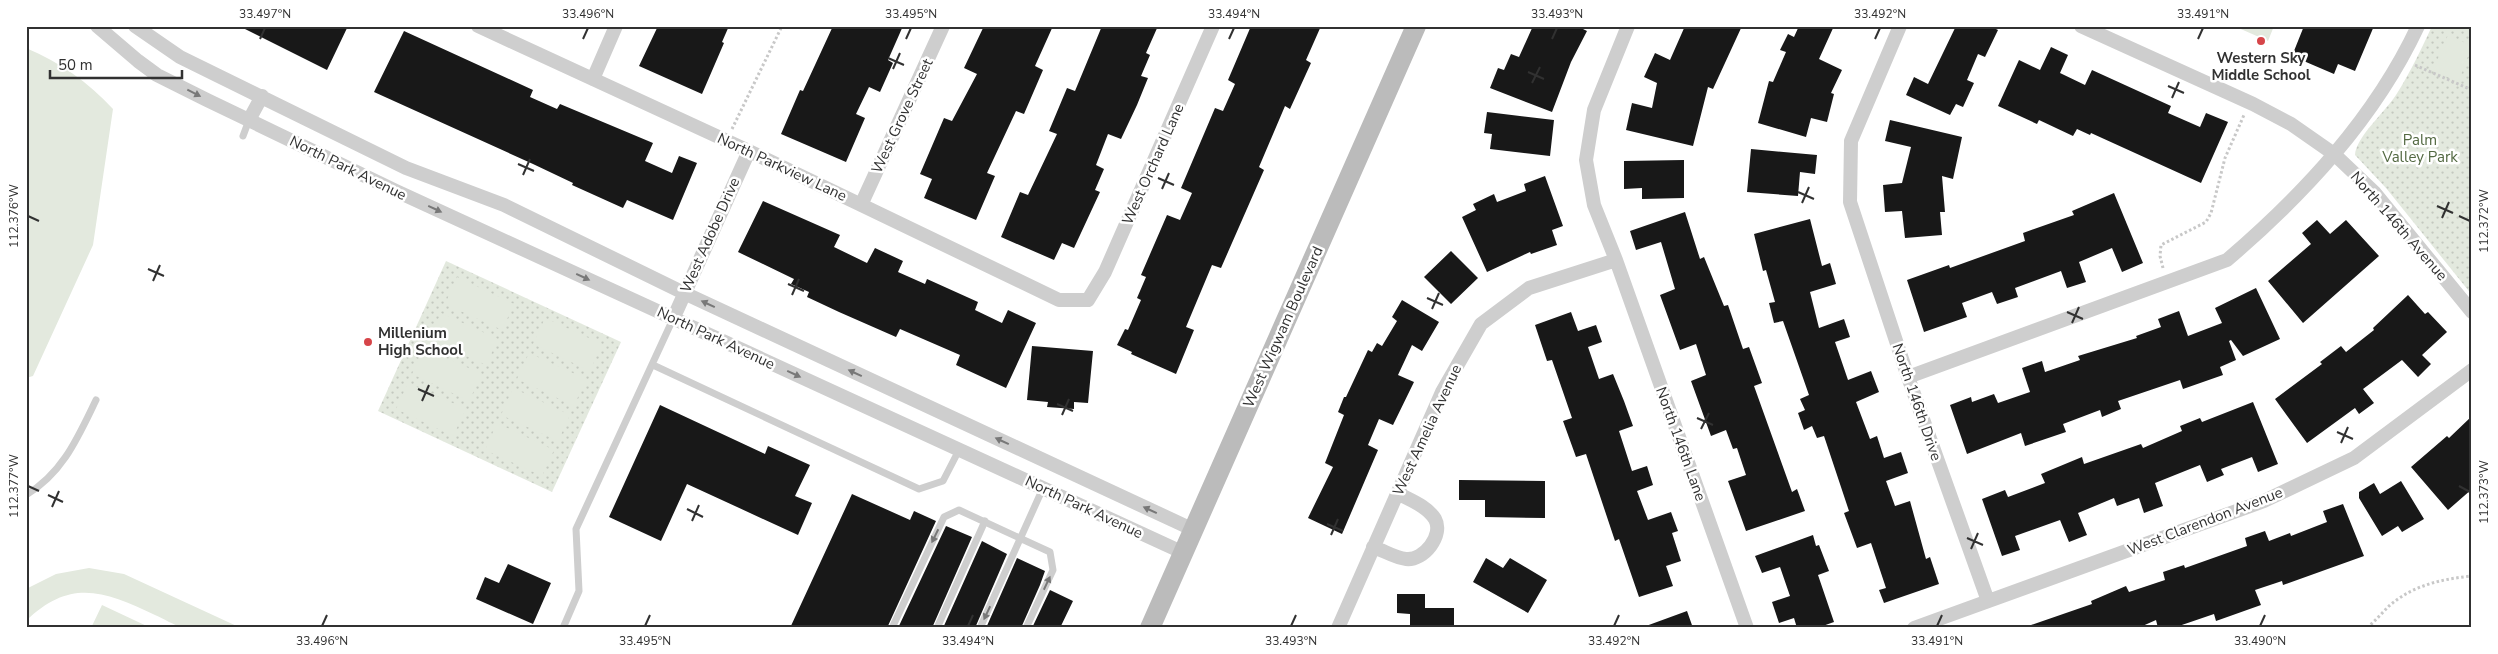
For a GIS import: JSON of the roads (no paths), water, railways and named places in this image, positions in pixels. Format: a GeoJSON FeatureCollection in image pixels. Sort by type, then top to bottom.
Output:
{"type":"FeatureCollection","features":[{"type":"Feature","properties":{"kind":"street","name":"North Park Avenue"},"geometry":{"type":"LineString","coordinates":[[97,26],[157,75],[249,120],[672,319],[1184,553]]}},
{"type":"Feature","properties":{"kind":"street","name":"North Park Avenue"},"geometry":{"type":"LineString","coordinates":[[135,26],[180,57],[406,168],[504,206],[684,293],[1194,530]]}},
{"type":"Feature","properties":{"kind":"street","name":"North Parkview Lane"},"geometry":{"type":"LineString","coordinates":[[478,26],[726,140],[1059,300],[1088,300]]}},
{"type":"Feature","properties":{"kind":"street"},"geometry":{"type":"LineString","coordinates":[[593,79],[616,26]]}},
{"type":"Feature","properties":{"kind":"street","name":"West Grove Street"},"geometry":{"type":"LineString","coordinates":[[862,205],[943,26]]}},
{"type":"Feature","properties":{"kind":"street","name":"West Orchard Lane"},"geometry":{"type":"LineString","coordinates":[[1088,300],[1105,272],[1214,26]]}},
{"type":"Feature","properties":{"kind":"street","name":"West Wigwam Boulevard"},"geometry":{"type":"LineString","coordinates":[[1150,628],[1416,26]]}},
{"type":"Feature","properties":{"kind":"street"},"geometry":{"type":"LineString","coordinates":[[1616,260],[1594,205],[1586,160],[1594,110],[1628,26]]}},
{"type":"Feature","properties":{"kind":"street","name":"North 146th Drive"},"geometry":{"type":"LineString","coordinates":[[1900,26],[1851,141],[1850,202],[1908,378],[1988,601]]}},
{"type":"Feature","properties":{"kind":"street","name":"North 146th Avenue"},"geometry":{"type":"LineString","coordinates":[[2081,26],[2250,103],[2291,124],[2334,154],[2374,192],[2472,312]]}},
{"type":"Feature","properties":{"kind":"street"},"geometry":{"type":"LineString","coordinates":[[1908,378],[2227,260],[2267,225],[2334,154],[2384,91],[2403,60],[2418,26]]}},
{"type":"Feature","properties":{"kind":"street"},"geometry":{"type":"LineString","coordinates":[[249,120],[262,96]]}},
{"type":"Feature","properties":{"kind":"street","name":"West Adobe Drive"},"geometry":{"type":"LineString","coordinates":[[672,319],[748,151]]}},
{"type":"Feature","properties":{"kind":"street","name":"West Amelia Avenue"},"geometry":{"type":"LineString","coordinates":[[1338,628],[1442,392],[1481,324],[1529,288],[1616,260]]}},
{"type":"Feature","properties":{"kind":"street","name":"North 146th Lane"},"geometry":{"type":"LineString","coordinates":[[1616,260],[1747,628]]}},
{"type":"Feature","properties":{"kind":"street","name":"West Clarendon Avenue"},"geometry":{"type":"LineString","coordinates":[[1914,628],[2264,501],[2354,458],[2472,370]]}},
{"type":"Feature","properties":{"kind":"street"},"geometry":{"type":"LineString","coordinates":[[1373,547],[1406,559],[1422,556],[1433,544],[1437,524],[1434,519],[1426,509],[1397,494]]}},
{"type":"Feature","properties":{"kind":"lane"},"geometry":{"type":"LineString","coordinates":[[243,136],[249,120]]}},
{"type":"Feature","properties":{"kind":"lane"},"geometry":{"type":"LineString","coordinates":[[563,628],[579,591],[576,529],[653,365],[672,319]]}},
{"type":"Feature","properties":{"kind":"lane"},"geometry":{"type":"LineString","coordinates":[[653,365],[919,489],[943,481],[959,450]]}},
{"type":"Feature","properties":{"kind":"lane"},"geometry":{"type":"LineString","coordinates":[[26,495],[41,486],[74,446],[96,400]]}},
{"type":"Feature","properties":{"kind":"lane"},"geometry":{"type":"LineString","coordinates":[[980,628],[1043,488]]}},
{"type":"Feature","properties":{"kind":"lane"},"geometry":{"type":"LineString","coordinates":[[892,628],[944,517],[958,510],[1020,536],[1050,552],[1053,570],[1026,628]]}},
{"type":"Feature","properties":{"kind":"lane"},"geometry":{"type":"LineString","coordinates":[[936,628],[985,521]]}},
{"type":"Feature","properties":{"kind":"place","name":"Western Sky Middle School"},"geometry":{"type":"Point","coordinates":[2261,41]}},
{"type":"Feature","properties":{"kind":"place","name":"Millenium High School"},"geometry":{"type":"Point","coordinates":[368,342]}},
{"type":"Feature","properties":{"kind":"park label","name":"Palm Valley Park"},"geometry":{"type":"Point","coordinates":[2420,148]}}]}
